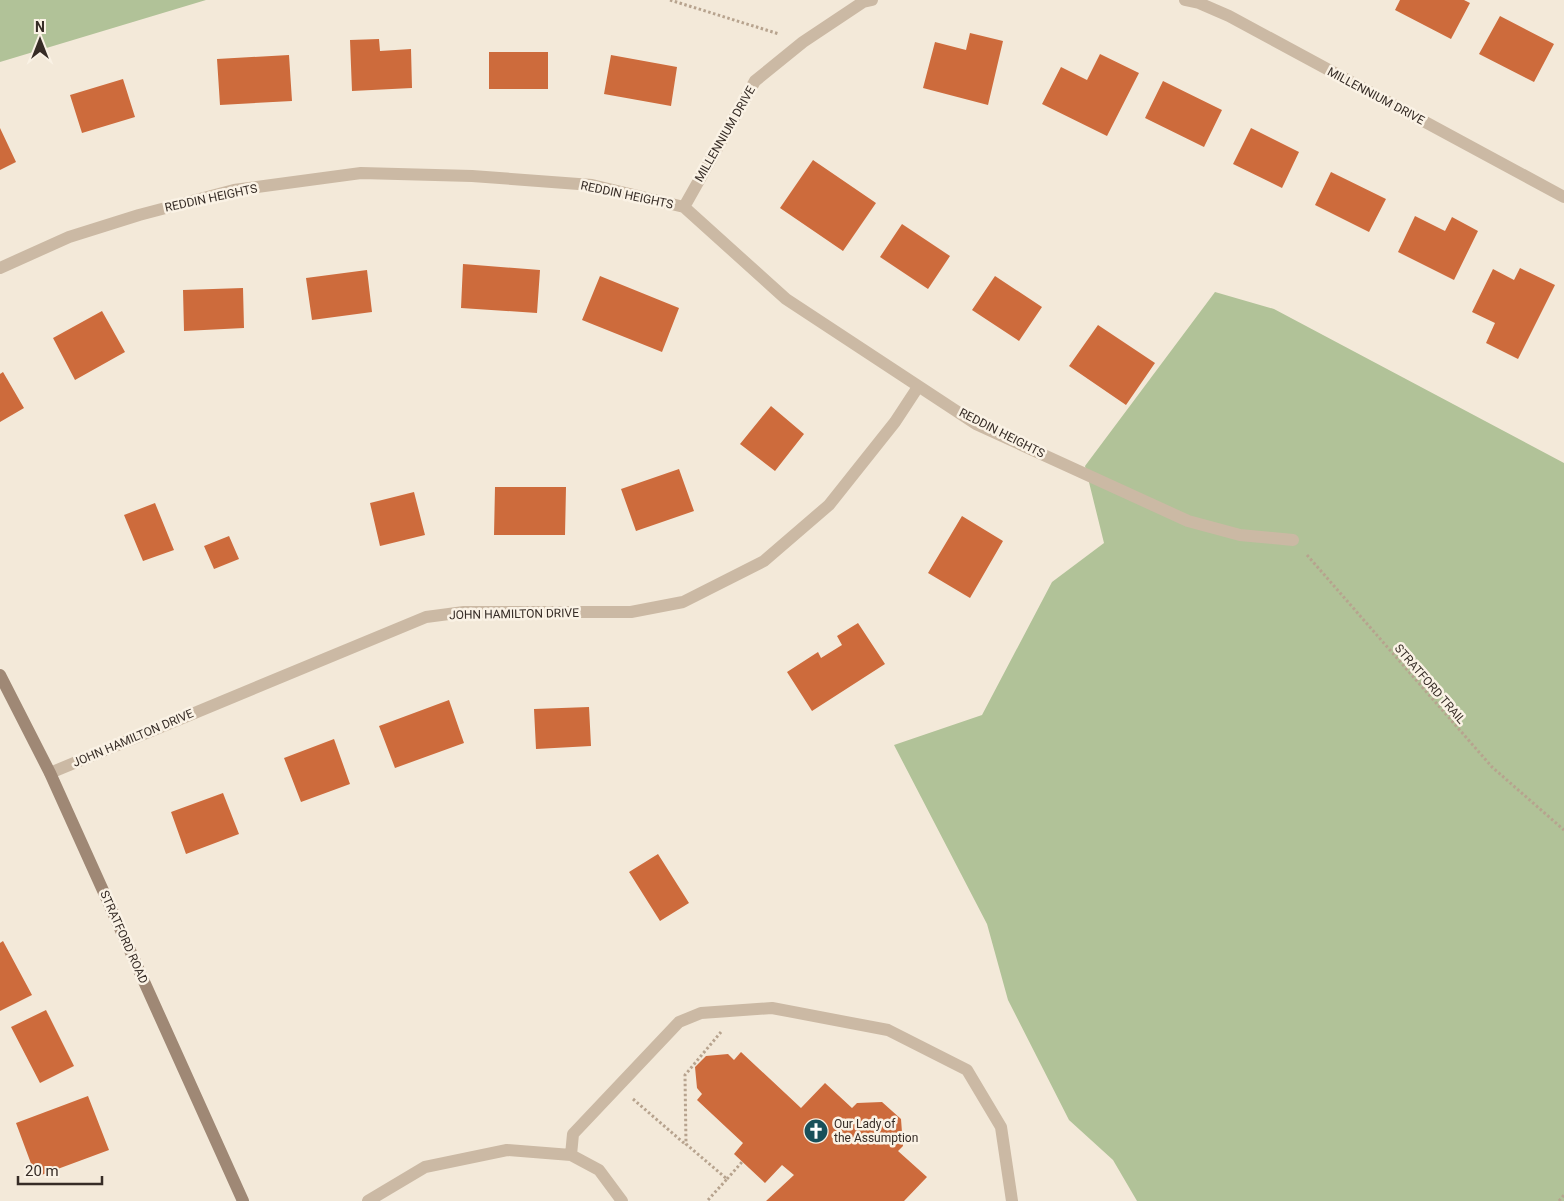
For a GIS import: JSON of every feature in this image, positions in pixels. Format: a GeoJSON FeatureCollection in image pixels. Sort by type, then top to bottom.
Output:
{"type":"FeatureCollection","features":[{"type":"Feature","properties":{"kind":"main road","name":"STRATFORD ROAD"},"geometry":{"type":"LineString","coordinates":[[0,675],[50,773],[243,1201]]}},
{"type":"Feature","properties":{"kind":"street","name":"MILLENNIUM DRIVE"},"geometry":{"type":"LineString","coordinates":[[684,207],[755,81],[803,42],[863,2],[872,0]]}},
{"type":"Feature","properties":{"kind":"street","name":"MILLENNIUM DRIVE"},"geometry":{"type":"LineString","coordinates":[[1185,0],[1199,3],[1229,16],[1564,197]]}},
{"type":"Feature","properties":{"kind":"street","name":"REDDIN HEIGHTS"},"geometry":{"type":"LineString","coordinates":[[0,268],[69,237],[139,214],[234,190],[361,173],[472,176],[592,185],[684,207],[786,299],[976,424],[1188,521],[1240,535],[1293,540]]}},
{"type":"Feature","properties":{"kind":"street","name":"JOHN HAMILTON DRIVE"},"geometry":{"type":"LineString","coordinates":[[50,773],[426,617],[464,612],[631,612],[683,602],[764,561],[829,505],[895,422],[918,387]]}},
{"type":"Feature","properties":{"kind":"street"},"geometry":{"type":"LineString","coordinates":[[571,1155],[573,1134],[680,1022],[701,1013],[772,1008],[888,1030],[967,1070],[1001,1127],[1012,1201]]}},
{"type":"Feature","properties":{"kind":"street"},"geometry":{"type":"LineString","coordinates":[[368,1201],[425,1167],[507,1150],[571,1155],[599,1170],[622,1201]]}},
{"type":"Feature","properties":{"kind":"path"},"geometry":{"type":"LineString","coordinates":[[670,0],[803,42]]}},
{"type":"Feature","properties":{"kind":"path","name":"STRATFORD TRAIL"},"geometry":{"type":"LineString","coordinates":[[1293,540],[1492,767],[1564,830]]}},
{"type":"Feature","properties":{"kind":"path"},"geometry":{"type":"LineString","coordinates":[[686,1144],[685,1075],[741,1009]]}},
{"type":"Feature","properties":{"kind":"path"},"geometry":{"type":"LineString","coordinates":[[618,1087],[727,1179]]}},
{"type":"Feature","properties":{"kind":"path"},"geometry":{"type":"LineString","coordinates":[[708,1200],[742,1162]]}},
{"type":"Feature","properties":{"kind":"path"},"geometry":{"type":"LineString","coordinates":[[1559,1201],[1564,1196]]}},
{"type":"Feature","properties":{"kind":"green space"},"geometry":{"type":"Polygon","coordinates":[[[0,0],[206,0],[0,62],[0,0]]]}},
{"type":"Feature","properties":{"kind":"green space"},"geometry":{"type":"Polygon","coordinates":[[[1215,292],[1274,309],[1564,463],[1564,1201],[1137,1201],[1113,1160],[1069,1120],[1008,1000],[987,924],[894,745],[982,715],[1052,582],[1104,543],[1085,466],[1215,292]]]}},
{"type":"Feature","properties":{"kind":"building"},"geometry":{"type":"Polygon","coordinates":[[[1400,0],[1464,0],[1470,3],[1451,39],[1395,10],[1400,0]]]}},
{"type":"Feature","properties":{"kind":"building"},"geometry":{"type":"Polygon","coordinates":[[[1500,16],[1554,44],[1534,82],[1479,54],[1500,16]]]}},
{"type":"Feature","properties":{"kind":"building"},"geometry":{"type":"Polygon","coordinates":[[[970,33],[1003,41],[988,105],[923,88],[935,42],[966,50],[970,33]]]}},
{"type":"Feature","properties":{"kind":"building"},"geometry":{"type":"Polygon","coordinates":[[[379,39],[380,51],[411,49],[412,88],[352,91],[350,40],[379,39]]]}},
{"type":"Feature","properties":{"kind":"building"},"geometry":{"type":"Polygon","coordinates":[[[489,52],[548,52],[548,89],[489,89],[489,52]]]}},
{"type":"Feature","properties":{"kind":"building"},"geometry":{"type":"Polygon","coordinates":[[[1100,54],[1139,73],[1107,136],[1042,104],[1061,67],[1087,80],[1100,54]]]}},
{"type":"Feature","properties":{"kind":"building"},"geometry":{"type":"Polygon","coordinates":[[[289,55],[292,101],[220,105],[217,59],[289,55]]]}},
{"type":"Feature","properties":{"kind":"building"},"geometry":{"type":"Polygon","coordinates":[[[611,55],[677,67],[671,106],[604,94],[611,55]]]}},
{"type":"Feature","properties":{"kind":"building"},"geometry":{"type":"Polygon","coordinates":[[[123,79],[135,117],[82,133],[70,95],[123,79]]]}},
{"type":"Feature","properties":{"kind":"building"},"geometry":{"type":"Polygon","coordinates":[[[1163,81],[1222,110],[1204,147],[1145,118],[1163,81]]]}},
{"type":"Feature","properties":{"kind":"building"},"geometry":{"type":"Polygon","coordinates":[[[0,128],[16,162],[0,170],[0,128]]]}},
{"type":"Feature","properties":{"kind":"building"},"geometry":{"type":"Polygon","coordinates":[[[1251,128],[1299,152],[1282,188],[1233,164],[1251,128]]]}},
{"type":"Feature","properties":{"kind":"building"},"geometry":{"type":"Polygon","coordinates":[[[813,160],[876,203],[843,251],[780,208],[813,160]]]}},
{"type":"Feature","properties":{"kind":"building"},"geometry":{"type":"Polygon","coordinates":[[[1331,172],[1386,199],[1369,232],[1315,205],[1331,172]]]}},
{"type":"Feature","properties":{"kind":"building"},"geometry":{"type":"Polygon","coordinates":[[[1415,216],[1445,231],[1452,217],[1478,231],[1454,280],[1398,252],[1415,216]]]}},
{"type":"Feature","properties":{"kind":"building"},"geometry":{"type":"Polygon","coordinates":[[[902,224],[950,256],[928,289],[880,257],[902,224]]]}},
{"type":"Feature","properties":{"kind":"building"},"geometry":{"type":"Polygon","coordinates":[[[463,264],[540,270],[537,313],[461,308],[463,264]]]}},
{"type":"Feature","properties":{"kind":"building"},"geometry":{"type":"Polygon","coordinates":[[[1520,268],[1555,285],[1518,359],[1486,343],[1495,323],[1472,312],[1493,269],[1514,280],[1520,268]]]}},
{"type":"Feature","properties":{"kind":"building"},"geometry":{"type":"Polygon","coordinates":[[[367,270],[372,312],[312,320],[306,278],[367,270]]]}},
{"type":"Feature","properties":{"kind":"building"},"geometry":{"type":"Polygon","coordinates":[[[600,276],[679,308],[662,352],[582,320],[600,276]]]}},
{"type":"Feature","properties":{"kind":"building"},"geometry":{"type":"Polygon","coordinates":[[[995,276],[1042,307],[1019,341],[972,310],[995,276]]]}},
{"type":"Feature","properties":{"kind":"building"},"geometry":{"type":"Polygon","coordinates":[[[243,288],[244,328],[184,331],[183,290],[243,288]]]}},
{"type":"Feature","properties":{"kind":"building"},"geometry":{"type":"Polygon","coordinates":[[[102,311],[125,352],[75,380],[53,338],[102,311]]]}},
{"type":"Feature","properties":{"kind":"building"},"geometry":{"type":"Polygon","coordinates":[[[1098,325],[1155,363],[1126,405],[1069,366],[1098,325]]]}},
{"type":"Feature","properties":{"kind":"building"},"geometry":{"type":"Polygon","coordinates":[[[3,372],[24,408],[0,422],[0,374],[3,372]]]}},
{"type":"Feature","properties":{"kind":"building"},"geometry":{"type":"Polygon","coordinates":[[[771,406],[804,434],[775,471],[740,444],[771,406]]]}},
{"type":"Feature","properties":{"kind":"building"},"geometry":{"type":"Polygon","coordinates":[[[679,469],[694,511],[636,531],[621,489],[679,469]]]}},
{"type":"Feature","properties":{"kind":"building"},"geometry":{"type":"Polygon","coordinates":[[[495,487],[566,487],[565,535],[494,535],[495,487]]]}},
{"type":"Feature","properties":{"kind":"building"},"geometry":{"type":"Polygon","coordinates":[[[414,492],[425,535],[380,546],[370,503],[414,492]]]}},
{"type":"Feature","properties":{"kind":"building"},"geometry":{"type":"Polygon","coordinates":[[[155,503],[174,550],[143,561],[124,515],[155,503]]]}},
{"type":"Feature","properties":{"kind":"building"},"geometry":{"type":"Polygon","coordinates":[[[962,516],[1003,541],[970,598],[928,573],[962,516]]]}},
{"type":"Feature","properties":{"kind":"building"},"geometry":{"type":"Polygon","coordinates":[[[229,536],[239,559],[214,569],[204,546],[229,536]]]}},
{"type":"Feature","properties":{"kind":"building"},"geometry":{"type":"Polygon","coordinates":[[[858,623],[885,664],[812,711],[787,672],[818,652],[821,658],[842,645],[837,636],[858,623]]]}},
{"type":"Feature","properties":{"kind":"building"},"geometry":{"type":"Polygon","coordinates":[[[449,700],[464,743],[395,768],[379,726],[449,700]]]}},
{"type":"Feature","properties":{"kind":"building"},"geometry":{"type":"Polygon","coordinates":[[[589,707],[591,746],[536,749],[534,709],[589,707]]]}},
{"type":"Feature","properties":{"kind":"building"},"geometry":{"type":"Polygon","coordinates":[[[334,739],[350,784],[301,802],[284,758],[334,739]]]}},
{"type":"Feature","properties":{"kind":"building"},"geometry":{"type":"Polygon","coordinates":[[[223,793],[239,834],[186,854],[171,812],[223,793]]]}},
{"type":"Feature","properties":{"kind":"building"},"geometry":{"type":"Polygon","coordinates":[[[658,854],[689,903],[660,921],[629,872],[658,854]]]}},
{"type":"Feature","properties":{"kind":"building"},"geometry":{"type":"Polygon","coordinates":[[[3,941],[32,995],[0,1011],[0,943],[3,941]]]}},
{"type":"Feature","properties":{"kind":"building"},"geometry":{"type":"Polygon","coordinates":[[[46,1010],[74,1066],[40,1083],[11,1027],[46,1010]]]}},
{"type":"Feature","properties":{"kind":"building","name":"Our Lady of the Assumption"},"geometry":{"type":"Polygon","coordinates":[[[741,1052],[801,1108],[825,1083],[852,1108],[857,1103],[882,1102],[901,1119],[903,1146],[898,1151],[927,1177],[904,1201],[766,1201],[794,1175],[782,1165],[765,1183],[734,1154],[743,1143],[697,1100],[702,1094],[697,1088],[695,1067],[706,1056],[728,1054],[734,1060],[741,1052]]]}},
{"type":"Feature","properties":{"kind":"building"},"geometry":{"type":"Polygon","coordinates":[[[88,1096],[109,1150],[36,1177],[16,1123],[88,1096]]]}},
{"type":"Feature","properties":{"kind":"place","name":"Our Lady of the Assumption"},"geometry":{"type":"Point","coordinates":[816,1131]}}]}
